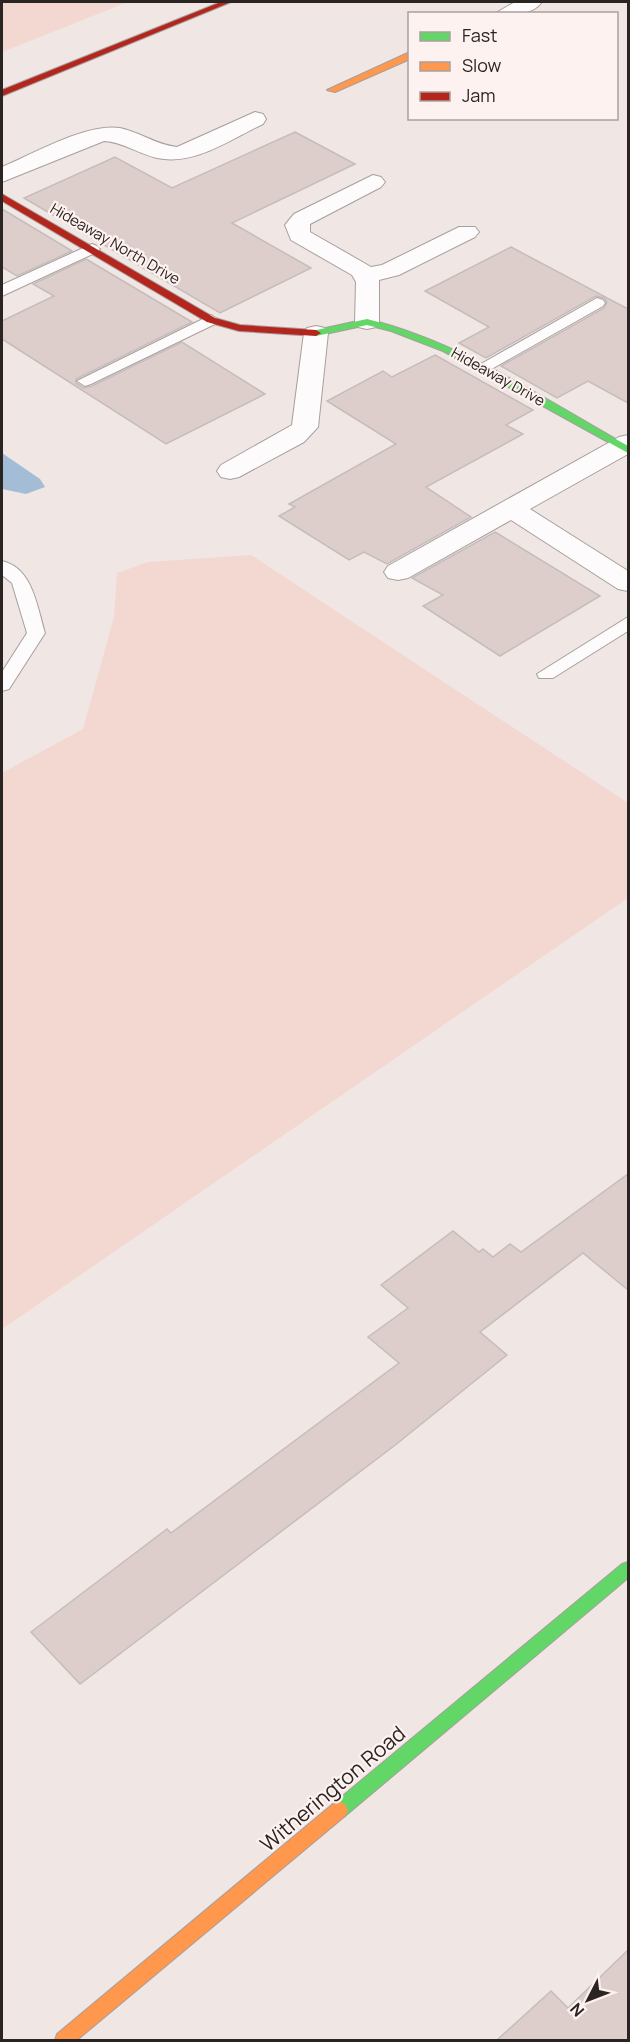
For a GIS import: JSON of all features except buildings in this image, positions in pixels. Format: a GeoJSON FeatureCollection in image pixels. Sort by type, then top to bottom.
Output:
{"type":"FeatureCollection","features":[{"type":"Feature","properties":{"kind":"street"},"geometry":{"type":"LineString","coordinates":[[2,93],[227,2]]}},
{"type":"Feature","properties":{"kind":"street"},"geometry":{"type":"LineString","coordinates":[[508,12],[531,2]]}},
{"type":"Feature","properties":{"kind":"street"},"geometry":{"type":"LineString","coordinates":[[332,90],[408,56]]}},
{"type":"Feature","properties":{"kind":"street"},"geometry":{"type":"LineString","coordinates":[[2,175],[101,134],[119,135],[160,152],[180,154],[255,119]]}},
{"type":"Feature","properties":{"kind":"street"},"geometry":{"type":"LineString","coordinates":[[367,322],[368,282],[364,276],[357,267],[299,235],[297,225],[302,219],[373,182]]}},
{"type":"Feature","properties":{"kind":"street","name":"Hideaway North Drive"},"geometry":{"type":"LineString","coordinates":[[2,197],[211,320],[238,328],[316,333],[367,322]]}},
{"type":"Feature","properties":{"kind":"street"},"geometry":{"type":"LineString","coordinates":[[364,276],[390,270],[467,232]]}},
{"type":"Feature","properties":{"kind":"street","name":"Hideaway Drive"},"geometry":{"type":"LineString","coordinates":[[367,322],[420,338],[482,368],[627,447]]}},
{"type":"Feature","properties":{"kind":"street"},"geometry":{"type":"LineString","coordinates":[[230,471],[295,436],[305,427],[316,333]]}},
{"type":"Feature","properties":{"kind":"street","name":"Hideaway Drive"},"geometry":{"type":"LineString","coordinates":[[398,572],[627,447]]}},
{"type":"Feature","properties":{"kind":"street"},"geometry":{"type":"LineString","coordinates":[[512,509],[628,583]]}},
{"type":"Feature","properties":{"kind":"street","name":"Witherington Road"},"geometry":{"type":"LineString","coordinates":[[64,2040],[628,1569]]}},
{"type":"Feature","properties":{"kind":"lane"},"geometry":{"type":"LineString","coordinates":[[2,291],[92,249]]}},
{"type":"Feature","properties":{"kind":"lane"},"geometry":{"type":"LineString","coordinates":[[482,368],[597,303]]}},
{"type":"Feature","properties":{"kind":"lane"},"geometry":{"type":"LineString","coordinates":[[85,381],[211,320]]}},
{"type":"Feature","properties":{"kind":"lane"},"geometry":{"type":"LineString","coordinates":[[2,566],[20,581],[36,633],[2,685]]}},
{"type":"Feature","properties":{"kind":"lane"},"geometry":{"type":"LineString","coordinates":[[546,674],[628,623]]}},
{"type":"Feature","properties":{"kind":"shaded area"},"geometry":{"type":"Polygon","coordinates":[[[2,2],[128,2],[2,52],[2,2]]]}},
{"type":"Feature","properties":{"kind":"shaded area"},"geometry":{"type":"Polygon","coordinates":[[[251,555],[628,803],[628,898],[2,1329],[2,773],[83,729],[114,617],[117,573],[148,562],[251,555]]]}},
{"type":"Feature","properties":{"kind":"water"},"geometry":{"type":"Polygon","coordinates":[[[2,453],[40,479],[45,487],[26,494],[2,489],[2,453]]]}},
{"type":"Feature","properties":{"kind":"traffic: fast"},"geometry":{"type":"LineString","coordinates":[[316,333],[367,322],[395,329],[447,349],[628,450]]}},
{"type":"Feature","properties":{"kind":"traffic: fast"},"geometry":{"type":"LineString","coordinates":[[339,1810],[628,1569]]}},
{"type":"Feature","properties":{"kind":"traffic: slow"},"geometry":{"type":"LineString","coordinates":[[332,90],[408,56]]}},
{"type":"Feature","properties":{"kind":"traffic: slow"},"geometry":{"type":"LineString","coordinates":[[64,2040],[339,1810]]}},
{"type":"Feature","properties":{"kind":"traffic: jam"},"geometry":{"type":"LineString","coordinates":[[2,93],[227,2]]}},
{"type":"Feature","properties":{"kind":"traffic: jam"},"geometry":{"type":"LineString","coordinates":[[2,197],[211,320],[239,328],[316,333]]}}]}
